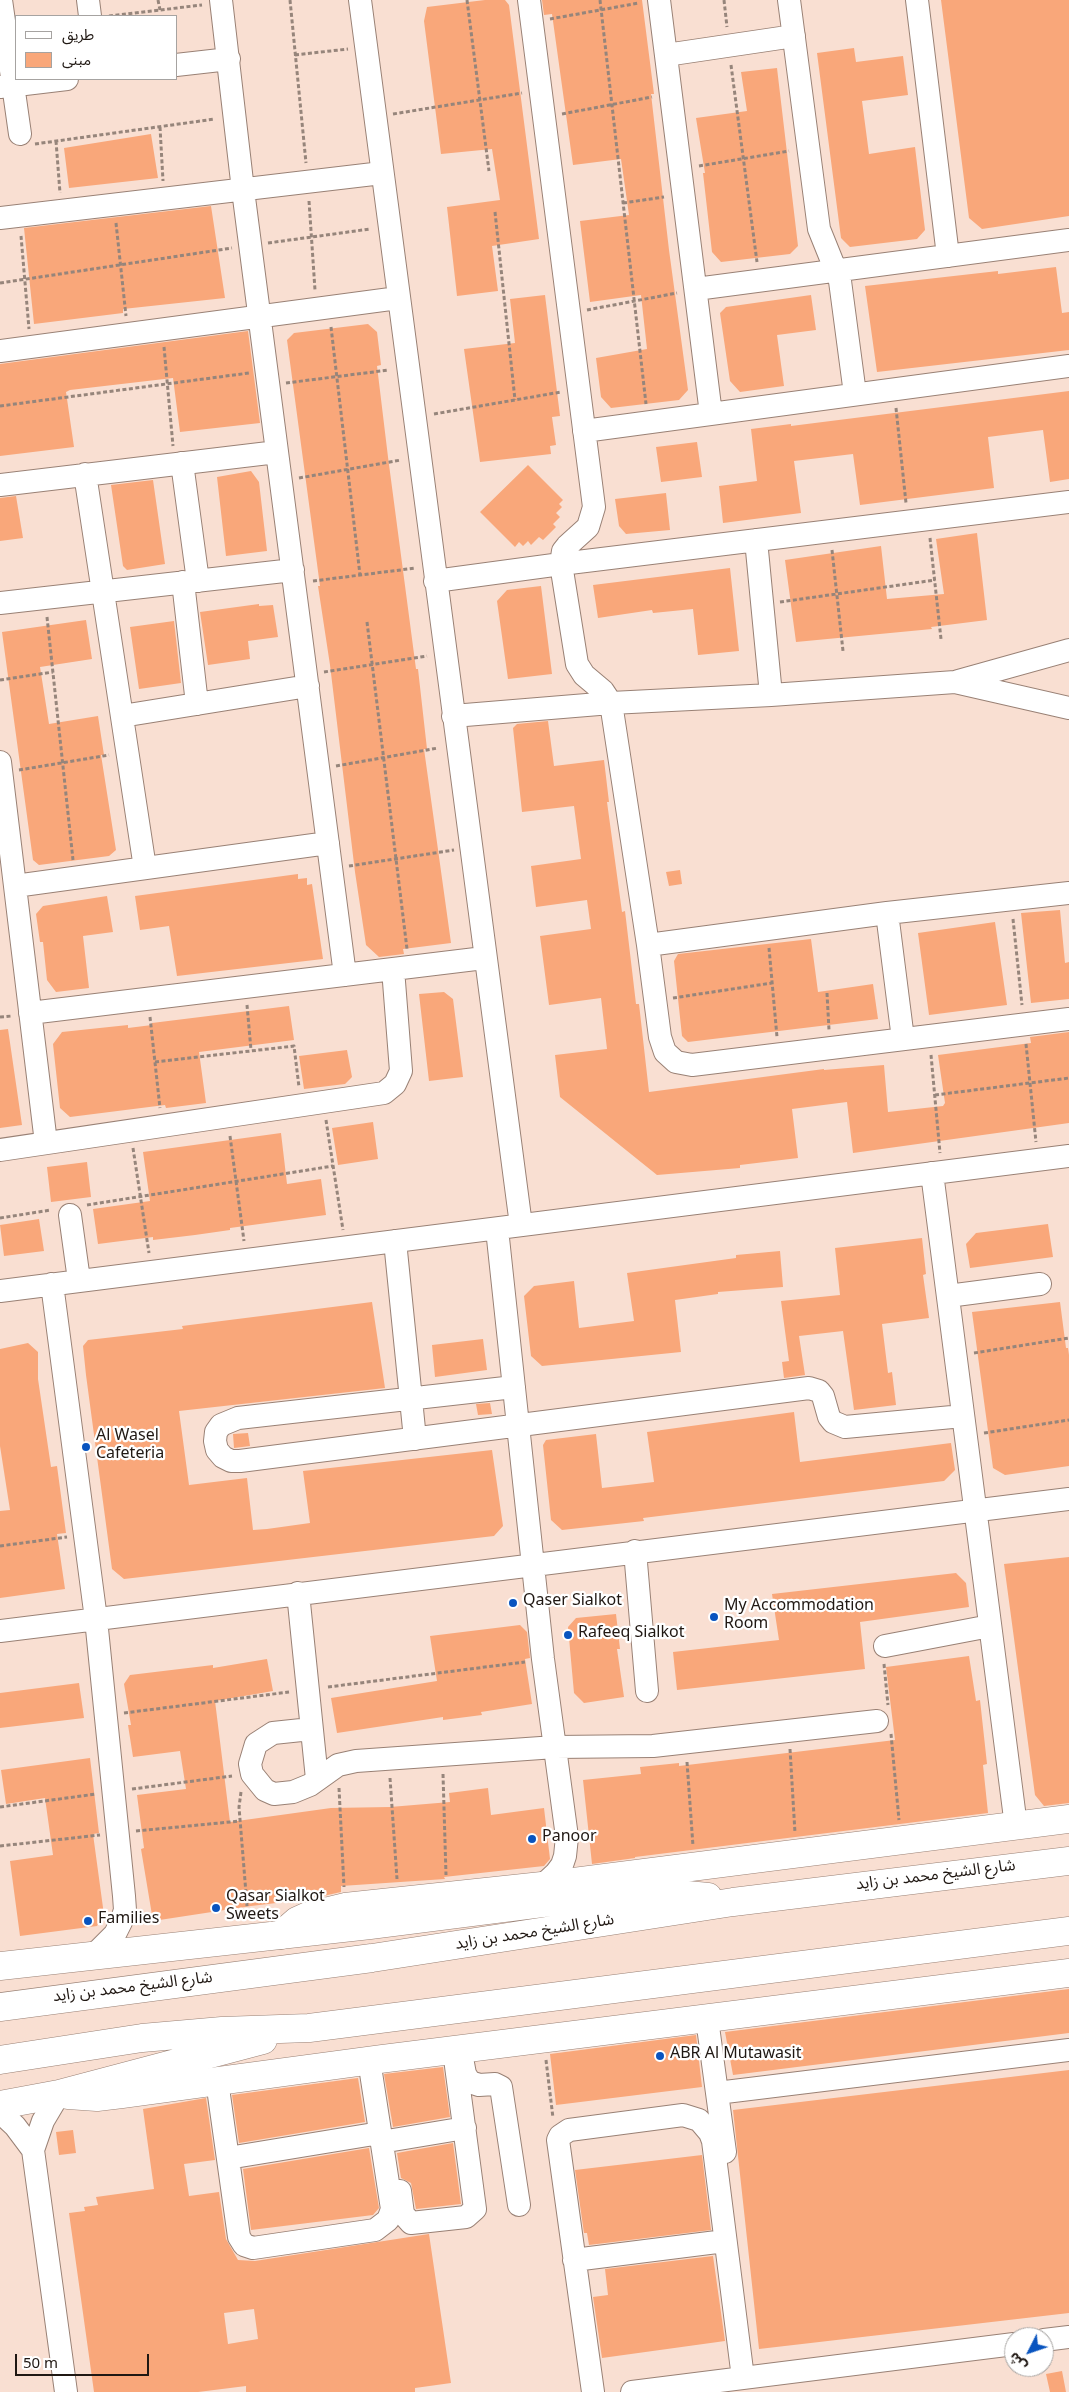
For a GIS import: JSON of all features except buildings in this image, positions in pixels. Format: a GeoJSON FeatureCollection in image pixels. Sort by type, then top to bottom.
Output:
{"type":"FeatureCollection","features":[{"type":"Feature","properties":{"kind":"main road"},"geometry":{"type":"LineString","coordinates":[[280,1935],[297,1921],[308,1916],[345,1907],[542,1886],[1069,1819]]}},
{"type":"Feature","properties":{"kind":"main road","name":"شارع الشيخ محمد بن زايد"},"geometry":{"type":"LineString","coordinates":[[0,2007],[390,1956],[734,1902],[1069,1860]]}},
{"type":"Feature","properties":{"kind":"main road"},"geometry":{"type":"LineString","coordinates":[[0,1966],[280,1935],[621,1893],[666,1892],[734,1902]]}},
{"type":"Feature","properties":{"kind":"main road"},"geometry":{"type":"LineString","coordinates":[[0,2060],[142,2038],[222,2031],[309,2028],[1069,1930]]}},
{"type":"Feature","properties":{"kind":"main road"},"geometry":{"type":"LineString","coordinates":[[59,2094],[97,2097],[375,2059],[543,2040],[1069,1973]]}},
{"type":"Feature","properties":{"kind":"main road"},"geometry":{"type":"LineString","coordinates":[[0,2105],[59,2094],[309,2028]]}},
{"type":"Feature","properties":{"kind":"street"},"geometry":{"type":"LineString","coordinates":[[1,0],[7,86],[25,139]]}},
{"type":"Feature","properties":{"kind":"street"},"geometry":{"type":"LineString","coordinates":[[88,0],[90,15]]}},
{"type":"Feature","properties":{"kind":"street"},"geometry":{"type":"LineString","coordinates":[[360,0],[484,958],[521,1225]]}},
{"type":"Feature","properties":{"kind":"street"},"geometry":{"type":"LineString","coordinates":[[529,0],[594,514],[588,527],[563,551],[560,564],[577,664],[584,675],[603,691],[611,703],[648,945],[661,1044],[665,1052],[676,1062],[692,1065],[1069,1019]]}},
{"type":"Feature","properties":{"kind":"street"},"geometry":{"type":"LineString","coordinates":[[789,0],[820,229],[837,270],[843,292],[855,394]]}},
{"type":"Feature","properties":{"kind":"street"},"geometry":{"type":"LineString","coordinates":[[918,0],[948,256]]}},
{"type":"Feature","properties":{"kind":"street"},"geometry":{"type":"LineString","coordinates":[[653,1],[666,55],[711,414]]}},
{"type":"Feature","properties":{"kind":"street"},"geometry":{"type":"LineString","coordinates":[[222,2],[250,246],[345,975]]}},
{"type":"Feature","properties":{"kind":"street"},"geometry":{"type":"LineString","coordinates":[[666,55],[794,36]]}},
{"type":"Feature","properties":{"kind":"street"},"geometry":{"type":"LineString","coordinates":[[178,65],[228,59]]}},
{"type":"Feature","properties":{"kind":"street"},"geometry":{"type":"LineString","coordinates":[[7,86],[59,80]]}},
{"type":"Feature","properties":{"kind":"street"},"geometry":{"type":"LineString","coordinates":[[10,217],[382,173]]}},
{"type":"Feature","properties":{"kind":"street"},"geometry":{"type":"LineString","coordinates":[[696,289],[1069,240]]}},
{"type":"Feature","properties":{"kind":"street"},"geometry":{"type":"LineString","coordinates":[[0,351],[398,298]]}},
{"type":"Feature","properties":{"kind":"street"},"geometry":{"type":"LineString","coordinates":[[584,431],[1069,366]]}},
{"type":"Feature","properties":{"kind":"street"},"geometry":{"type":"LineString","coordinates":[[0,485],[277,452]]}},
{"type":"Feature","properties":{"kind":"street"},"geometry":{"type":"LineString","coordinates":[[178,463],[190,582],[196,704]]}},
{"type":"Feature","properties":{"kind":"street"},"geometry":{"type":"LineString","coordinates":[[85,474],[145,868]]}},
{"type":"Feature","properties":{"kind":"street"},"geometry":{"type":"LineString","coordinates":[[434,573],[560,564],[1069,502]]}},
{"type":"Feature","properties":{"kind":"street"},"geometry":{"type":"LineString","coordinates":[[756,540],[771,695]]}},
{"type":"Feature","properties":{"kind":"street"},"geometry":{"type":"LineString","coordinates":[[0,603],[190,582],[294,576]]}},
{"type":"Feature","properties":{"kind":"street"},"geometry":{"type":"LineString","coordinates":[[453,716],[611,703],[771,695],[955,682],[1069,650]]}},
{"type":"Feature","properties":{"kind":"street"},"geometry":{"type":"LineString","coordinates":[[122,716],[196,704],[307,680]]}},
{"type":"Feature","properties":{"kind":"street"},"geometry":{"type":"LineString","coordinates":[[955,682],[1069,708]]}},
{"type":"Feature","properties":{"kind":"street"},"geometry":{"type":"LineString","coordinates":[[1,768],[46,1143]]}},
{"type":"Feature","properties":{"kind":"street"},"geometry":{"type":"LineString","coordinates":[[15,886],[328,843]]}},
{"type":"Feature","properties":{"kind":"street"},"geometry":{"type":"LineString","coordinates":[[648,945],[887,913],[1069,892]]}},
{"type":"Feature","properties":{"kind":"street"},"geometry":{"type":"LineString","coordinates":[[887,913],[903,1039]]}},
{"type":"Feature","properties":{"kind":"street"},"geometry":{"type":"LineString","coordinates":[[30,1013],[484,958]]}},
{"type":"Feature","properties":{"kind":"street"},"geometry":{"type":"LineString","coordinates":[[0,1150],[384,1093],[399,1078],[401,1064],[401,968]]}},
{"type":"Feature","properties":{"kind":"street"},"geometry":{"type":"LineString","coordinates":[[0,1291],[1069,1156]]}},
{"type":"Feature","properties":{"kind":"street"},"geometry":{"type":"LineString","coordinates":[[937,1172],[948,1296],[1016,1826]]}},
{"type":"Feature","properties":{"kind":"street"},"geometry":{"type":"LineString","coordinates":[[69,1210],[79,1280]]}},
{"type":"Feature","properties":{"kind":"street"},"geometry":{"type":"LineString","coordinates":[[497,1229],[567,1846],[562,1865],[542,1886]]}},
{"type":"Feature","properties":{"kind":"street"},"geometry":{"type":"LineString","coordinates":[[395,1241],[415,1439]]}},
{"type":"Feature","properties":{"kind":"street"},"geometry":{"type":"LineString","coordinates":[[52,1284],[96,1619],[125,1910],[115,1934],[94,1955]]}},
{"type":"Feature","properties":{"kind":"street"},"geometry":{"type":"LineString","coordinates":[[948,1296],[1040,1284]]}},
{"type":"Feature","properties":{"kind":"street"},"geometry":{"type":"LineString","coordinates":[[514,1387],[229,1420],[221,1424],[216,1432],[215,1441],[217,1450],[222,1457],[240,1462],[809,1388],[820,1391],[829,1417],[833,1422],[845,1427],[964,1425]]}},
{"type":"Feature","properties":{"kind":"street"},"geometry":{"type":"LineString","coordinates":[[0,1631],[1069,1499]]}},
{"type":"Feature","properties":{"kind":"street"},"geometry":{"type":"LineString","coordinates":[[636,1551],[647,1691]]}},
{"type":"Feature","properties":{"kind":"street"},"geometry":{"type":"LineString","coordinates":[[298,1593],[317,1779]]}},
{"type":"Feature","properties":{"kind":"street"},"geometry":{"type":"LineString","coordinates":[[885,1646],[990,1626]]}},
{"type":"Feature","properties":{"kind":"street"},"geometry":{"type":"LineString","coordinates":[[311,1728],[273,1734],[256,1744],[250,1764],[252,1774],[264,1790],[274,1794],[293,1792],[347,1762],[442,1753],[555,1747],[620,1748],[686,1744],[885,1720]]}},
{"type":"Feature","properties":{"kind":"street"},"geometry":{"type":"LineString","coordinates":[[707,2019],[750,2378]]}},
{"type":"Feature","properties":{"kind":"street"},"geometry":{"type":"LineString","coordinates":[[386,2136],[403,2214],[407,2220],[415,2223],[466,2217],[473,2213],[476,2205],[465,2128],[458,2050]]}},
{"type":"Feature","properties":{"kind":"street"},"geometry":{"type":"LineString","coordinates":[[458,2050],[465,2074],[470,2082],[479,2085],[495,2084],[502,2091],[519,2205]]}},
{"type":"Feature","properties":{"kind":"street"},"geometry":{"type":"LineString","coordinates":[[717,2093],[1069,2050]]}},
{"type":"Feature","properties":{"kind":"street"},"geometry":{"type":"LineString","coordinates":[[217,2081],[239,2237],[244,2245],[253,2248],[375,2230],[388,2220],[392,2209],[386,2136],[375,2059]]}},
{"type":"Feature","properties":{"kind":"street"},"geometry":{"type":"LineString","coordinates":[[59,2094],[44,2121],[33,2150],[66,2392]]}},
{"type":"Feature","properties":{"kind":"street"},"geometry":{"type":"LineString","coordinates":[[0,2112],[15,2126],[33,2150]]}},
{"type":"Feature","properties":{"kind":"street"},"geometry":{"type":"LineString","coordinates":[[593,2392],[557,2146],[560,2136],[569,2130],[682,2115],[699,2120],[710,2133],[713,2141],[726,2241],[750,2378]]}},
{"type":"Feature","properties":{"kind":"street"},"geometry":{"type":"LineString","coordinates":[[228,2158],[386,2136],[465,2128]]}},
{"type":"Feature","properties":{"kind":"street"},"geometry":{"type":"LineString","coordinates":[[574,2260],[726,2241]]}},
{"type":"Feature","properties":{"kind":"street"},"geometry":{"type":"LineString","coordinates":[[1054,2339],[1069,2337]]}},
{"type":"Feature","properties":{"kind":"street"},"geometry":{"type":"LineString","coordinates":[[632,2392],[1004,2345]]}},
{"type":"Feature","properties":{"kind":"path"},"geometry":{"type":"LineString","coordinates":[[158,0],[160,10]]}},
{"type":"Feature","properties":{"kind":"path"},"geometry":{"type":"LineString","coordinates":[[467,0],[489,171]]}},
{"type":"Feature","properties":{"kind":"path"},"geometry":{"type":"LineString","coordinates":[[600,0],[648,422]]}},
{"type":"Feature","properties":{"kind":"path"},"geometry":{"type":"LineString","coordinates":[[724,0],[728,46],[760,280]]}},
{"type":"Feature","properties":{"kind":"path"},"geometry":{"type":"LineString","coordinates":[[532,22],[653,1]]}},
{"type":"Feature","properties":{"kind":"path"},"geometry":{"type":"LineString","coordinates":[[115,15],[222,2]]}},
{"type":"Feature","properties":{"kind":"path"},"geometry":{"type":"LineString","coordinates":[[295,55],[366,47]]}},
{"type":"Feature","properties":{"kind":"path"},"geometry":{"type":"LineString","coordinates":[[375,117],[540,90]]}},
{"type":"Feature","properties":{"kind":"path"},"geometry":{"type":"LineString","coordinates":[[544,117],[671,94]]}},
{"type":"Feature","properties":{"kind":"path"},"geometry":{"type":"LineString","coordinates":[[25,139],[56,141],[235,117]]}},
{"type":"Feature","properties":{"kind":"path"},"geometry":{"type":"LineString","coordinates":[[160,127],[165,199]]}},
{"type":"Feature","properties":{"kind":"path"},"geometry":{"type":"LineString","coordinates":[[56,141],[61,211]]}},
{"type":"Feature","properties":{"kind":"path"},"geometry":{"type":"LineString","coordinates":[[681,169],[809,148]]}},
{"type":"Feature","properties":{"kind":"path"},"geometry":{"type":"LineString","coordinates":[[623,203],[684,194]]}},
{"type":"Feature","properties":{"kind":"path"},"geometry":{"type":"LineString","coordinates":[[114,205],[128,334]]}},
{"type":"Feature","properties":{"kind":"path"},"geometry":{"type":"LineString","coordinates":[[495,212],[515,400]]}},
{"type":"Feature","properties":{"kind":"path"},"geometry":{"type":"LineString","coordinates":[[10,217],[25,279],[31,347]]}},
{"type":"Feature","properties":{"kind":"path"},"geometry":{"type":"LineString","coordinates":[[0,283],[389,226]]}},
{"type":"Feature","properties":{"kind":"path"},"geometry":{"type":"LineString","coordinates":[[569,313],[696,289]]}},
{"type":"Feature","properties":{"kind":"path"},"geometry":{"type":"LineString","coordinates":[[163,329],[178,463]]}},
{"type":"Feature","properties":{"kind":"path"},"geometry":{"type":"LineString","coordinates":[[0,406],[168,384],[408,368]]}},
{"type":"Feature","properties":{"kind":"path"},"geometry":{"type":"LineString","coordinates":[[414,418],[579,389]]}},
{"type":"Feature","properties":{"kind":"path"},"geometry":{"type":"LineString","coordinates":[[894,389],[918,520],[935,580],[941,639]]}},
{"type":"Feature","properties":{"kind":"path"},"geometry":{"type":"LineString","coordinates":[[281,482],[419,456]]}},
{"type":"Feature","properties":{"kind":"path"},"geometry":{"type":"LineString","coordinates":[[829,531],[843,651]]}},
{"type":"Feature","properties":{"kind":"path"},"geometry":{"type":"LineString","coordinates":[[294,576],[434,573]]}},
{"type":"Feature","properties":{"kind":"path"},"geometry":{"type":"LineString","coordinates":[[762,605],[935,580]]}},
{"type":"Feature","properties":{"kind":"path"},"geometry":{"type":"LineString","coordinates":[[45,598],[75,878]]}},
{"type":"Feature","properties":{"kind":"path"},"geometry":{"type":"LineString","coordinates":[[367,622],[396,858],[401,968]]}},
{"type":"Feature","properties":{"kind":"path"},"geometry":{"type":"LineString","coordinates":[[307,680],[372,664],[445,653]]}},
{"type":"Feature","properties":{"kind":"path"},"geometry":{"type":"LineString","coordinates":[[0,680],[53,672]]}},
{"type":"Feature","properties":{"kind":"path"},"geometry":{"type":"LineString","coordinates":[[318,769],[457,745]]}},
{"type":"Feature","properties":{"kind":"path"},"geometry":{"type":"LineString","coordinates":[[1,768],[62,763],[128,752]]}},
{"type":"Feature","properties":{"kind":"path"},"geometry":{"type":"LineString","coordinates":[[331,868],[470,847]]}},
{"type":"Feature","properties":{"kind":"path"},"geometry":{"type":"LineString","coordinates":[[768,929],[778,1055]]}},
{"type":"Feature","properties":{"kind":"path"},"geometry":{"type":"LineString","coordinates":[[655,1001],[772,984]]}},
{"type":"Feature","properties":{"kind":"path"},"geometry":{"type":"LineString","coordinates":[[246,987],[251,1050]]}},
{"type":"Feature","properties":{"kind":"path"},"geometry":{"type":"LineString","coordinates":[[827,993],[831,1048]]}},
{"type":"Feature","properties":{"kind":"path"},"geometry":{"type":"LineString","coordinates":[[148,999],[163,1126]]}},
{"type":"Feature","properties":{"kind":"path"},"geometry":{"type":"LineString","coordinates":[[929,1036],[934,1095],[937,1172]]}},
{"type":"Feature","properties":{"kind":"path"},"geometry":{"type":"LineString","coordinates":[[155,1062],[294,1046],[300,1105]]}},
{"type":"Feature","properties":{"kind":"path"},"geometry":{"type":"LineString","coordinates":[[934,1095],[1069,1078]]}},
{"type":"Feature","properties":{"kind":"path"},"geometry":{"type":"LineString","coordinates":[[323,1102],[346,1247]]}},
{"type":"Feature","properties":{"kind":"path"},"geometry":{"type":"LineString","coordinates":[[227,1116],[247,1259]]}},
{"type":"Feature","properties":{"kind":"path"},"geometry":{"type":"LineString","coordinates":[[131,1130],[151,1271]]}},
{"type":"Feature","properties":{"kind":"path"},"geometry":{"type":"LineString","coordinates":[[0,1218],[69,1210],[140,1196],[333,1166]]}},
{"type":"Feature","properties":{"kind":"path"},"geometry":{"type":"LineString","coordinates":[[956,1356],[1069,1338]]}},
{"type":"Feature","properties":{"kind":"path"},"geometry":{"type":"LineString","coordinates":[[964,1425],[1069,1420]]}},
{"type":"Feature","properties":{"kind":"path"},"geometry":{"type":"LineString","coordinates":[[0,1546],[85,1534]]}},
{"type":"Feature","properties":{"kind":"path"},"geometry":{"type":"LineString","coordinates":[[885,1646],[883,1658],[885,1720],[901,1840]]}},
{"type":"Feature","properties":{"kind":"path"},"geometry":{"type":"LineString","coordinates":[[789,1731],[796,1853]]}},
{"type":"Feature","properties":{"kind":"path"},"geometry":{"type":"LineString","coordinates":[[686,1744],[694,1866]]}},
{"type":"Feature","properties":{"kind":"path"},"geometry":{"type":"LineString","coordinates":[[442,1753],[447,1896]]}},
{"type":"Feature","properties":{"kind":"path"},"geometry":{"type":"LineString","coordinates":[[389,1758],[398,1902]]}},
{"type":"Feature","properties":{"kind":"path"},"geometry":{"type":"LineString","coordinates":[[338,1766],[345,1907]]}},
{"type":"Feature","properties":{"kind":"path"},"geometry":{"type":"LineString","coordinates":[[249,1938],[239,1807],[242,1789],[252,1774]]}},
{"type":"Feature","properties":{"kind":"path"},"geometry":{"type":"LineString","coordinates":[[543,2040],[552,2116],[560,2136]]}},
{"type":"Feature","properties":{"kind":"place","name":"Al Wasel Cafeteria"},"geometry":{"type":"Point","coordinates":[86,1447]}},
{"type":"Feature","properties":{"kind":"place","name":"Qaser Sialkot"},"geometry":{"type":"Point","coordinates":[513,1603]}},
{"type":"Feature","properties":{"kind":"place","name":"My Accommodation Room"},"geometry":{"type":"Point","coordinates":[714,1617]}},
{"type":"Feature","properties":{"kind":"place","name":"Rafeeq Sialkot"},"geometry":{"type":"Point","coordinates":[568,1635]}},
{"type":"Feature","properties":{"kind":"place","name":"Panoor"},"geometry":{"type":"Point","coordinates":[532,1839]}},
{"type":"Feature","properties":{"kind":"place","name":"Qasar Sialkot Sweets"},"geometry":{"type":"Point","coordinates":[216,1908]}},
{"type":"Feature","properties":{"kind":"place","name":"Families"},"geometry":{"type":"Point","coordinates":[88,1921]}},
{"type":"Feature","properties":{"kind":"place","name":"ABR Al Mutawasit"},"geometry":{"type":"Point","coordinates":[660,2056]}}]}
